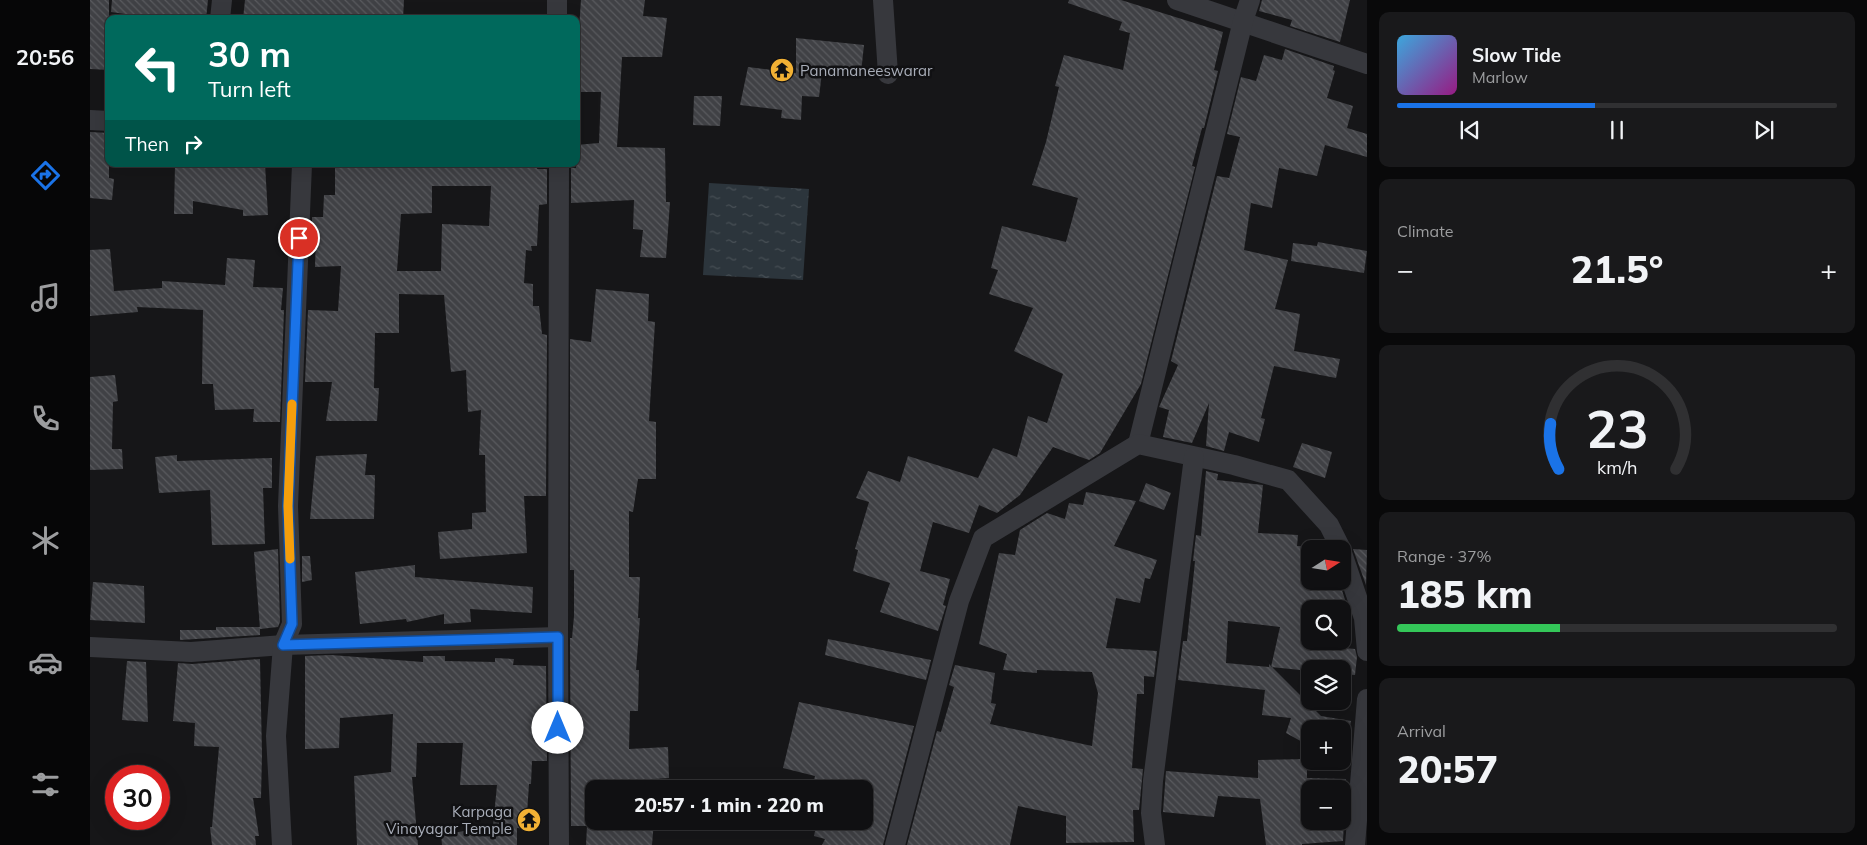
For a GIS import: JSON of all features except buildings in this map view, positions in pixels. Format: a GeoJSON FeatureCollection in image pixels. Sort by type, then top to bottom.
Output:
{"type":"FeatureCollection","features":[{"type":"Feature","properties":{"kind":"street"},"geometry":{"type":"LineString","coordinates":[[220,15],[222,0]]}},
{"type":"Feature","properties":{"kind":"street"},"geometry":{"type":"LineString","coordinates":[[557,0],[557,15]]}},
{"type":"Feature","properties":{"kind":"street"},"geometry":{"type":"LineString","coordinates":[[883,0],[888,74]]}},
{"type":"Feature","properties":{"kind":"street"},"geometry":{"type":"LineString","coordinates":[[1177,0],[1367,64]]}},
{"type":"Feature","properties":{"kind":"street"},"geometry":{"type":"LineString","coordinates":[[1138,444],[1243,21],[1250,0]]}},
{"type":"Feature","properties":{"kind":"street"},"geometry":{"type":"LineString","coordinates":[[90,120],[105,121]]}},
{"type":"Feature","properties":{"kind":"street"},"geometry":{"type":"LineString","coordinates":[[282,845],[276,736],[283,645],[292,624],[288,506],[302,167]]}},
{"type":"Feature","properties":{"kind":"street"},"geometry":{"type":"LineString","coordinates":[[559,167],[559,845]]}},
{"type":"Feature","properties":{"kind":"street"},"geometry":{"type":"LineString","coordinates":[[895,845],[959,601],[983,538],[1138,444],[1288,480],[1329,525],[1336,540]]}},
{"type":"Feature","properties":{"kind":"street"},"geometry":{"type":"LineString","coordinates":[[1155,845],[1151,813],[1153,781],[1194,457]]}},
{"type":"Feature","properties":{"kind":"street"},"geometry":{"type":"LineString","coordinates":[[1351,580],[1364,618],[1367,651]]}},
{"type":"Feature","properties":{"kind":"street"},"geometry":{"type":"LineString","coordinates":[[90,647],[190,652],[283,645],[558,637]]}},
{"type":"Feature","properties":{"kind":"street"},"geometry":{"type":"LineString","coordinates":[[1355,845],[1367,699]]}},
{"type":"Feature","properties":{"kind":"water"},"geometry":{"type":"Polygon","coordinates":[[[709,183],[809,189],[803,280],[703,275],[709,183]]]}},
{"type":"Feature","properties":{"kind":"slow traffic"},"geometry":{"type":"LineString","coordinates":[[290,559],[288,506],[292,404]]}},
{"type":"Feature","properties":{"kind":"place","name":"Panamaneeswarar"},"geometry":{"type":"Point","coordinates":[782,70]}},
{"type":"Feature","properties":{"kind":"place","name":"Karpaga Vinayagar Temple"},"geometry":{"type":"Point","coordinates":[529,820]}},
{"type":"Feature","properties":{"kind":"route"},"geometry":{"type":"LineString","coordinates":[[299,238],[288,506],[292,624],[283,645],[558,637],[558,728]]}}]}
